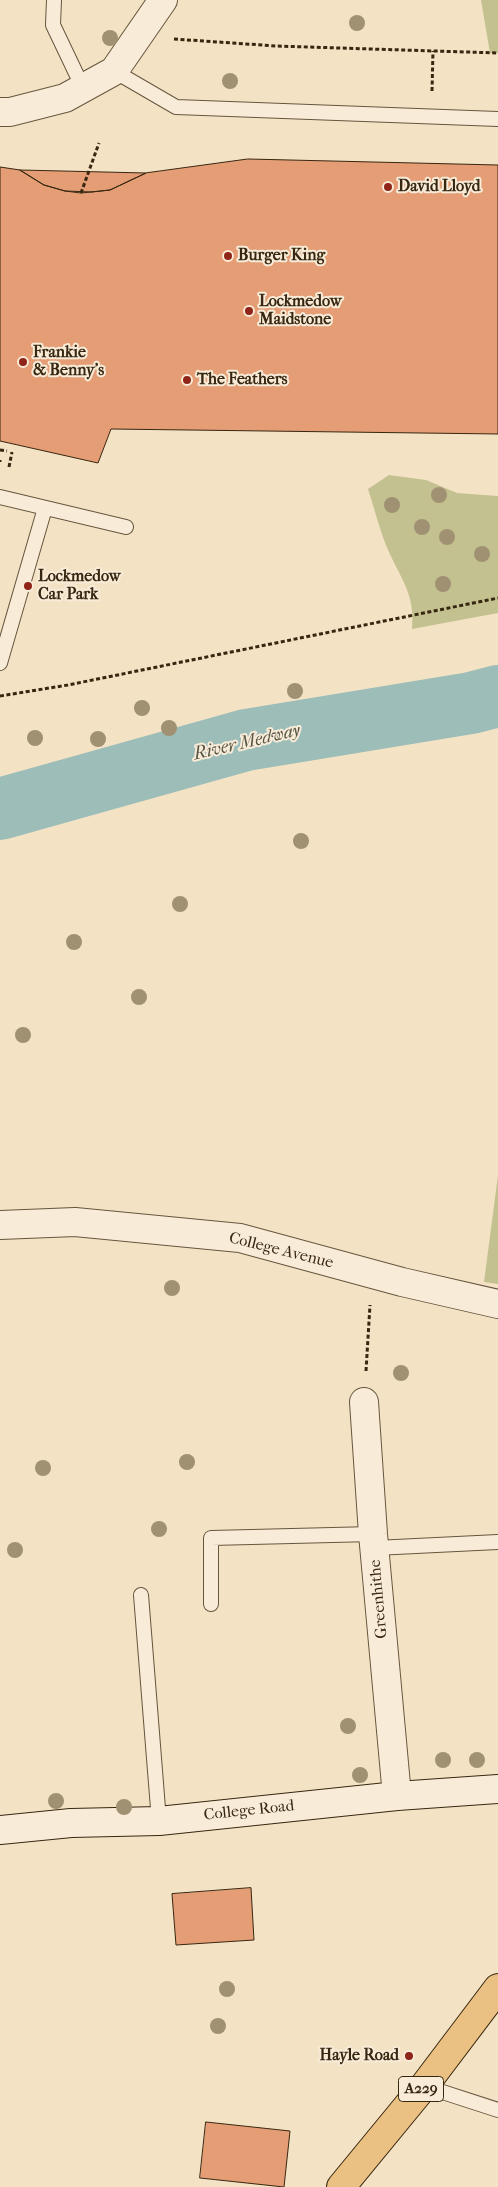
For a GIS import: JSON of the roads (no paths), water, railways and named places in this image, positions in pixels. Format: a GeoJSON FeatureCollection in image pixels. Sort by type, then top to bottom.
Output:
{"type":"FeatureCollection","features":[{"type":"Feature","properties":{"kind":"highway","name":"A229"},"geometry":{"type":"LineString","coordinates":[[341,2187],[424,2086],[498,1988]]}},
{"type":"Feature","properties":{"kind":"street"},"geometry":{"type":"LineString","coordinates":[[0,112],[10,112],[65,98],[114,71],[163,0]]}},
{"type":"Feature","properties":{"kind":"street","name":"College Avenue"},"geometry":{"type":"LineString","coordinates":[[0,1225],[75,1222],[240,1238],[402,1282],[498,1304]]}},
{"type":"Feature","properties":{"kind":"street","name":"Greenhithe"},"geometry":{"type":"LineString","coordinates":[[364,1402],[374,1541],[397,1796]]}},
{"type":"Feature","properties":{"kind":"street","name":"College Road"},"geometry":{"type":"LineString","coordinates":[[0,1830],[71,1824],[160,1821],[397,1796],[498,1789]]}},
{"type":"Feature","properties":{"kind":"lane"},"geometry":{"type":"LineString","coordinates":[[54,0],[53,25],[83,88]]}},
{"type":"Feature","properties":{"kind":"lane"},"geometry":{"type":"LineString","coordinates":[[114,71],[176,107],[498,119]]}},
{"type":"Feature","properties":{"kind":"lane"},"geometry":{"type":"LineString","coordinates":[[0,497],[126,527]]}},
{"type":"Feature","properties":{"kind":"lane"},"geometry":{"type":"LineString","coordinates":[[0,663],[45,508]]}},
{"type":"Feature","properties":{"kind":"lane"},"geometry":{"type":"LineString","coordinates":[[211,1604],[210,1538],[498,1542]]}},
{"type":"Feature","properties":{"kind":"lane"},"geometry":{"type":"LineString","coordinates":[[141,1595],[160,1821]]}},
{"type":"Feature","properties":{"kind":"lane"},"geometry":{"type":"LineString","coordinates":[[424,2086],[498,2110]]}},
{"type":"Feature","properties":{"kind":"waterway","name":"River Medway"},"geometry":{"type":"LineString","coordinates":[[0,809],[246,740],[471,703],[498,696]]}},
{"type":"Feature","properties":{"kind":"place","name":"David Lloyd"},"geometry":{"type":"Point","coordinates":[388,187]}},
{"type":"Feature","properties":{"kind":"place","name":"Burger King"},"geometry":{"type":"Point","coordinates":[228,256]}},
{"type":"Feature","properties":{"kind":"place","name":"Lockmedow Maidstone"},"geometry":{"type":"Point","coordinates":[249,311]}},
{"type":"Feature","properties":{"kind":"place","name":"Frankie & Benny's"},"geometry":{"type":"Point","coordinates":[23,362]}},
{"type":"Feature","properties":{"kind":"place","name":"The Feathers"},"geometry":{"type":"Point","coordinates":[187,380]}},
{"type":"Feature","properties":{"kind":"place","name":"Lockmedow Car Park"},"geometry":{"type":"Point","coordinates":[28,586]}},
{"type":"Feature","properties":{"kind":"place","name":"Hayle Road"},"geometry":{"type":"Point","coordinates":[409,2056]}}]}
